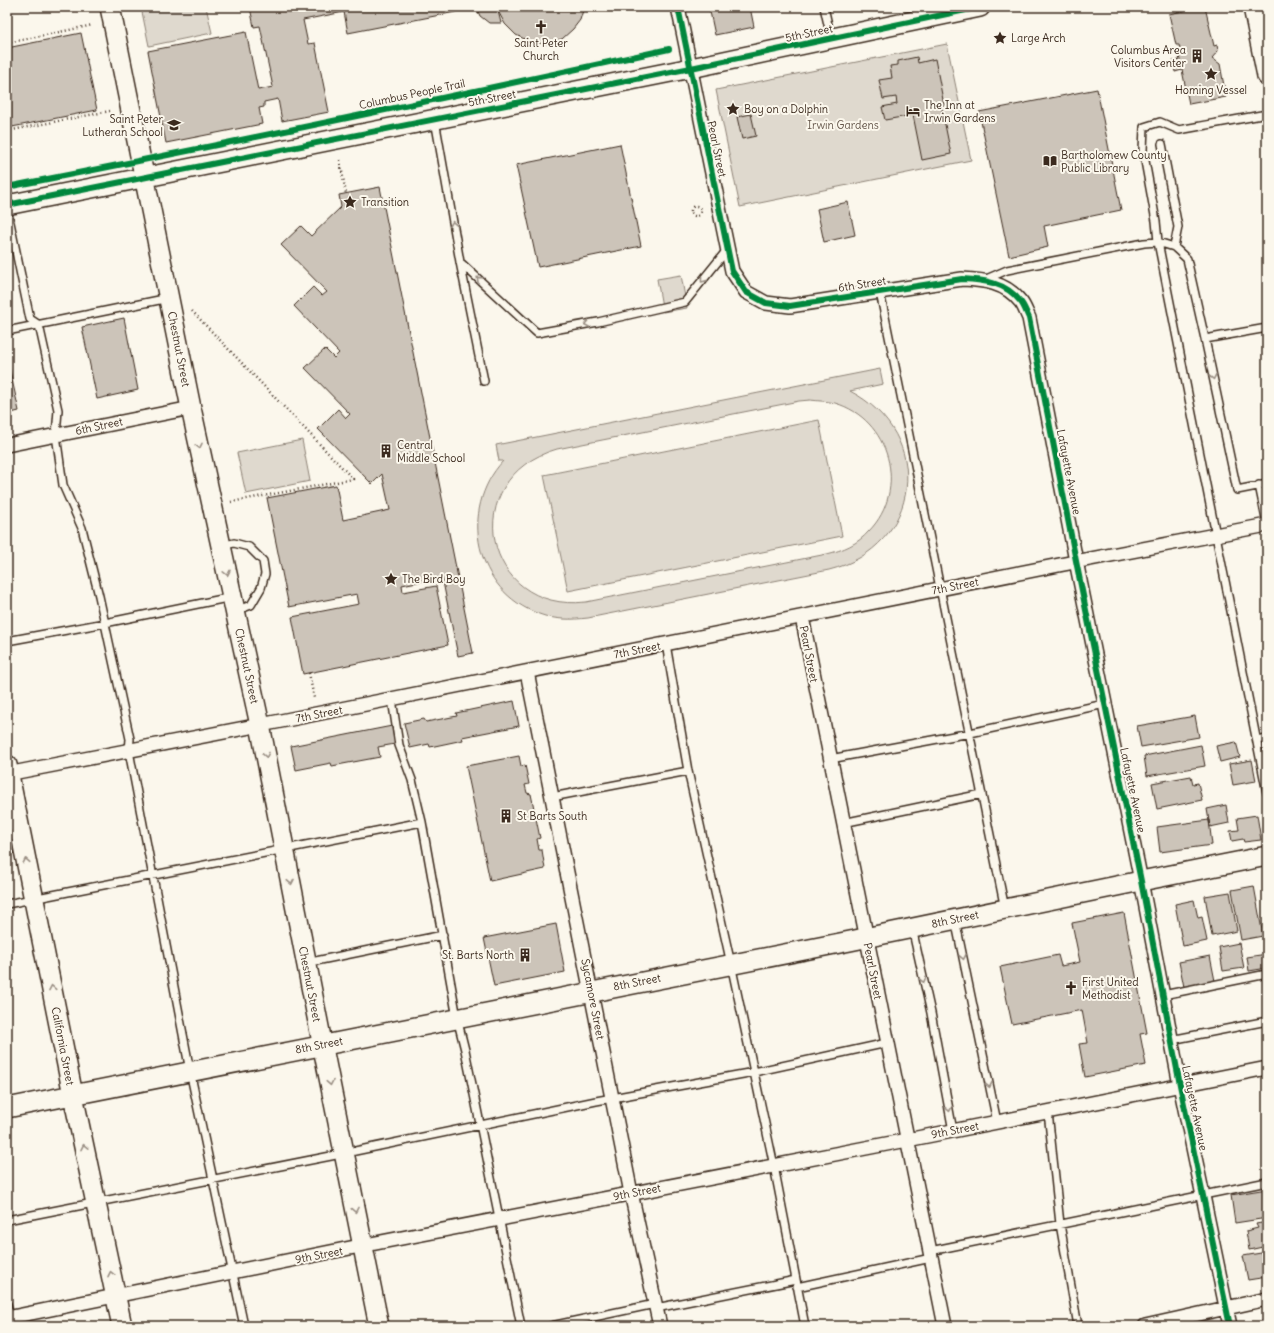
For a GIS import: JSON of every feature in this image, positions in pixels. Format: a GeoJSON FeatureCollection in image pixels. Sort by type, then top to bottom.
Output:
{"type":"FeatureCollection","features":[{"type":"Feature","properties":{"kind":"street","name":"Chestnut Street"},"geometry":{"type":"LineString","coordinates":[[110,7],[191,408],[260,725],[322,1045],[379,1326]]}},
{"type":"Feature","properties":{"kind":"street","name":"Pearl Street"},"geometry":{"type":"LineString","coordinates":[[678,7],[732,271],[746,292]]}},
{"type":"Feature","properties":{"kind":"street"},"geometry":{"type":"LineString","coordinates":[[1253,7],[1267,72]]}},
{"type":"Feature","properties":{"kind":"street","name":"5th Street"},"geometry":{"type":"LineString","coordinates":[[7,205],[691,68],[971,8]]}},
{"type":"Feature","properties":{"kind":"street","name":"6th Street"},"geometry":{"type":"LineString","coordinates":[[746,292],[766,303],[790,306],[962,279],[984,280]]}},
{"type":"Feature","properties":{"kind":"street","name":"Lafayette Avenue"},"geometry":{"type":"LineString","coordinates":[[984,280],[1006,288],[1020,301],[1029,318],[1076,561],[1141,881],[1171,1040],[1230,1326]]}},
{"type":"Feature","properties":{"kind":"street","name":"6th Street"},"geometry":{"type":"LineString","coordinates":[[7,445],[191,408]]}},
{"type":"Feature","properties":{"kind":"street","name":"7th Street"},"geometry":{"type":"LineString","coordinates":[[8,771],[129,751],[1267,524]]}},
{"type":"Feature","properties":{"kind":"street","name":"Pearl Street"},"geometry":{"type":"LineString","coordinates":[[802,617],[945,1326]]}},
{"type":"Feature","properties":{"kind":"street","name":"Sycamore Street"},"geometry":{"type":"LineString","coordinates":[[528,672],[631,1193],[660,1326]]}},
{"type":"Feature","properties":{"kind":"street","name":"California Street"},"geometry":{"type":"LineString","coordinates":[[8,771],[73,1095],[122,1326]]}},
{"type":"Feature","properties":{"kind":"street","name":"8th Street"},"geometry":{"type":"LineString","coordinates":[[7,1108],[1267,856]]}},
{"type":"Feature","properties":{"kind":"street","name":"9th Street"},"geometry":{"type":"LineString","coordinates":[[10,1320],[116,1295],[954,1131],[1267,1068]]}},
{"type":"Feature","properties":{"kind":"street"},"geometry":{"type":"LineString","coordinates":[[1145,1326],[1267,1299]]}},
{"type":"Feature","properties":{"kind":"lane"},"geometry":{"type":"LineString","coordinates":[[824,7],[831,38]]}},
{"type":"Feature","properties":{"kind":"lane"},"geometry":{"type":"LineString","coordinates":[[1267,114],[1179,130],[1160,122],[1144,127],[1143,150],[1156,221],[1158,242],[1267,793]]}},
{"type":"Feature","properties":{"kind":"lane"},"geometry":{"type":"LineString","coordinates":[[434,120],[460,262],[484,380]]}},
{"type":"Feature","properties":{"kind":"lane"},"geometry":{"type":"LineString","coordinates":[[1162,144],[1178,227],[1174,247]]}},
{"type":"Feature","properties":{"kind":"lane"},"geometry":{"type":"LineString","coordinates":[[7,208],[30,319],[39,325],[58,410],[56,435],[63,485],[82,528],[105,623],[130,739],[129,751],[190,1072],[244,1326]]}},
{"type":"Feature","properties":{"kind":"lane"},"geometry":{"type":"LineString","coordinates":[[984,280],[1007,270],[1144,242],[1158,242],[1174,247],[1187,259],[1237,490],[1263,485],[1267,524]]}},
{"type":"Feature","properties":{"kind":"lane"},"geometry":{"type":"LineString","coordinates":[[460,262],[537,333],[598,322],[685,302],[728,250]]}},
{"type":"Feature","properties":{"kind":"lane"},"geometry":{"type":"LineString","coordinates":[[880,292],[1005,909]]}},
{"type":"Feature","properties":{"kind":"lane"},"geometry":{"type":"LineString","coordinates":[[7,331],[169,298]]}},
{"type":"Feature","properties":{"kind":"lane"},"geometry":{"type":"LineString","coordinates":[[1205,339],[1267,328]]}},
{"type":"Feature","properties":{"kind":"lane"},"geometry":{"type":"LineString","coordinates":[[7,641],[105,623],[234,604],[251,605],[261,588],[265,574],[263,561],[249,548],[234,543],[221,546]]}},
{"type":"Feature","properties":{"kind":"lane"},"geometry":{"type":"LineString","coordinates":[[666,644],[688,771],[774,1166],[804,1326]]}},
{"type":"Feature","properties":{"kind":"lane"},"geometry":{"type":"LineString","coordinates":[[392,699],[400,745],[412,780],[422,822],[457,1018],[465,1050],[521,1326]]}},
{"type":"Feature","properties":{"kind":"lane"},"geometry":{"type":"LineString","coordinates":[[830,759],[970,733],[1105,704]]}},
{"type":"Feature","properties":{"kind":"lane"},"geometry":{"type":"LineString","coordinates":[[1257,740],[1267,738]]}},
{"type":"Feature","properties":{"kind":"lane"},"geometry":{"type":"LineString","coordinates":[[552,797],[688,771]]}},
{"type":"Feature","properties":{"kind":"lane"},"geometry":{"type":"LineString","coordinates":[[843,822],[982,794]]}},
{"type":"Feature","properties":{"kind":"lane"},"geometry":{"type":"LineString","coordinates":[[7,904],[284,848],[422,822]]}},
{"type":"Feature","properties":{"kind":"lane"},"geometry":{"type":"LineString","coordinates":[[955,919],[997,1122]]}},
{"type":"Feature","properties":{"kind":"lane"},"geometry":{"type":"LineString","coordinates":[[912,928],[931,1012],[954,1131]]}},
{"type":"Feature","properties":{"kind":"lane"},"geometry":{"type":"LineString","coordinates":[[306,963],[443,935]]}},
{"type":"Feature","properties":{"kind":"lane"},"geometry":{"type":"LineString","coordinates":[[1163,995],[1267,974]]}},
{"type":"Feature","properties":{"kind":"lane"},"geometry":{"type":"LineString","coordinates":[[1171,1040],[1267,1021]]}},
{"type":"Feature","properties":{"kind":"lane"},"geometry":{"type":"LineString","coordinates":[[7,1220],[344,1153],[479,1124],[754,1072],[888,1043]]}},
{"type":"Feature","properties":{"kind":"lane"},"geometry":{"type":"LineString","coordinates":[[1048,1112],[1060,1224],[1078,1326]]}},
{"type":"Feature","properties":{"kind":"lane"},"geometry":{"type":"LineString","coordinates":[[551,1326],[656,1306],[796,1283],[930,1255],[1060,1224],[1267,1182]]}},
{"type":"Feature","properties":{"kind":"lane"},"geometry":{"type":"LineString","coordinates":[[7,1304],[10,1320]]}},
{"type":"Feature","properties":{"kind":"path"},"geometry":{"type":"LineString","coordinates":[[7,43],[93,25]]}},
{"type":"Feature","properties":{"kind":"path"},"geometry":{"type":"LineString","coordinates":[[7,131],[110,111]]}},
{"type":"Feature","properties":{"kind":"path"},"geometry":{"type":"LineString","coordinates":[[340,160],[346,194]]}},
{"type":"Feature","properties":{"kind":"path"},"geometry":{"type":"LineString","coordinates":[[698,206],[700,208],[700,215],[695,216],[692,214],[691,211],[693,207],[698,206]]}},
{"type":"Feature","properties":{"kind":"path"},"geometry":{"type":"LineString","coordinates":[[192,311],[353,479],[231,502]]}},
{"type":"Feature","properties":{"kind":"path"},"geometry":{"type":"LineString","coordinates":[[309,673],[314,698]]}},
{"type":"Feature","properties":{"kind":"green space"},"geometry":{"type":"Polygon","coordinates":[[[141,7],[206,7],[212,33],[149,46],[141,7]]]}},
{"type":"Feature","properties":{"kind":"green space","name":"Irwin Gardens"},"geometry":{"type":"Polygon","coordinates":[[[947,44],[971,160],[740,207],[716,90],[947,44]]]}},
{"type":"Feature","properties":{"kind":"green space"},"geometry":{"type":"Polygon","coordinates":[[[681,275],[687,308],[663,312],[657,279],[681,275]]]}},
{"type":"Feature","properties":{"kind":"green space"},"geometry":{"type":"Polygon","coordinates":[[[880,369],[883,384],[850,391],[877,410],[896,434],[905,461],[906,488],[899,515],[883,539],[860,558],[829,570],[588,618],[557,618],[539,614],[517,603],[500,587],[488,568],[480,547],[478,525],[481,502],[489,481],[503,461],[499,461],[496,445],[880,369]],[[810,400],[557,449],[525,464],[504,487],[495,513],[495,541],[505,567],[524,587],[551,600],[586,602],[827,554],[850,546],[865,536],[881,514],[888,496],[890,477],[888,458],[880,440],[869,424],[854,411],[835,403],[810,400]]]}},
{"type":"Feature","properties":{"kind":"green space"},"geometry":{"type":"Polygon","coordinates":[[[819,420],[842,536],[568,591],[544,475],[819,420]]]}},
{"type":"Feature","properties":{"kind":"green space"},"geometry":{"type":"Polygon","coordinates":[[[302,440],[310,481],[246,494],[237,453],[302,440]]]}},
{"type":"Feature","properties":{"kind":"building","name":"Saint Peter Lutheran School"},"geometry":{"type":"Polygon","coordinates":[[[250,7],[476,8],[348,33],[344,12],[303,20],[308,44],[315,43],[329,112],[282,121],[278,99],[264,102],[264,107],[259,108],[262,124],[166,143],[148,51],[246,32],[258,90],[273,87],[260,26],[254,27],[250,7]]]}},
{"type":"Feature","properties":{"kind":"building","name":"Saint Peter Church"},"geometry":{"type":"Polygon","coordinates":[[[476,7],[584,7],[580,20],[573,29],[562,39],[546,44],[531,42],[516,35],[505,24],[498,11],[501,23],[489,23],[480,16],[476,7]]]}},
{"type":"Feature","properties":{"kind":"building"},"geometry":{"type":"Polygon","coordinates":[[[709,7],[750,7],[754,27],[715,35],[709,7]]]}},
{"type":"Feature","properties":{"kind":"building","name":"Columbus Area Visitors Center"},"geometry":{"type":"Polygon","coordinates":[[[1205,7],[1214,46],[1217,45],[1218,51],[1212,58],[1220,64],[1226,97],[1189,104],[1182,70],[1175,72],[1173,61],[1180,60],[1178,53],[1181,53],[1179,45],[1176,45],[1169,14],[1205,7]]]}},
{"type":"Feature","properties":{"kind":"building"},"geometry":{"type":"Polygon","coordinates":[[[81,33],[97,110],[7,128],[7,48],[81,33]]]}},
{"type":"Feature","properties":{"kind":"building","name":"The Inn at Irwin Gardens"},"geometry":{"type":"Polygon","coordinates":[[[917,57],[918,63],[935,59],[944,105],[941,105],[951,154],[922,160],[913,115],[885,120],[882,107],[897,104],[896,97],[883,99],[879,80],[892,78],[890,66],[898,65],[898,61],[917,57]]]}},
{"type":"Feature","properties":{"kind":"building","name":"Bartholomew County Public Library"},"geometry":{"type":"Polygon","coordinates":[[[1097,89],[1121,210],[1044,226],[1048,247],[1009,256],[979,112],[1097,89]]]}},
{"type":"Feature","properties":{"kind":"building"},"geometry":{"type":"Polygon","coordinates":[[[751,114],[756,136],[742,139],[737,117],[751,114]]]}},
{"type":"Feature","properties":{"kind":"building"},"geometry":{"type":"Polygon","coordinates":[[[620,144],[641,246],[538,267],[516,165],[620,144]]]}},
{"type":"Feature","properties":{"kind":"building","name":"Central Middle School"},"geometry":{"type":"Polygon","coordinates":[[[380,187],[473,653],[458,656],[442,577],[402,585],[403,592],[436,586],[448,645],[303,674],[292,617],[359,604],[357,594],[289,607],[267,498],[336,485],[343,520],[390,510],[382,474],[372,484],[318,429],[338,409],[346,418],[350,414],[305,368],[325,349],[334,358],[339,353],[294,306],[313,287],[322,296],[327,292],[281,245],[301,226],[311,236],[341,207],[339,195],[380,187]]]}},
{"type":"Feature","properties":{"kind":"building"},"geometry":{"type":"Polygon","coordinates":[[[848,202],[855,235],[824,242],[817,209],[848,202]]]}},
{"type":"Feature","properties":{"kind":"building"},"geometry":{"type":"Polygon","coordinates":[[[124,318],[138,390],[97,399],[82,327],[124,318]]]}},
{"type":"Feature","properties":{"kind":"building"},"geometry":{"type":"Polygon","coordinates":[[[7,357],[19,411],[7,414],[7,357]]]}},
{"type":"Feature","properties":{"kind":"building"},"geometry":{"type":"Polygon","coordinates":[[[514,701],[519,726],[462,737],[463,740],[430,747],[429,744],[410,748],[404,723],[424,719],[426,722],[457,716],[456,713],[514,701]]]}},
{"type":"Feature","properties":{"kind":"building"},"geometry":{"type":"Polygon","coordinates":[[[1195,716],[1199,737],[1141,747],[1137,726],[1195,716]]]}},
{"type":"Feature","properties":{"kind":"building"},"geometry":{"type":"Polygon","coordinates":[[[392,726],[395,744],[378,747],[380,757],[332,766],[331,763],[296,770],[291,746],[392,726]]]}},
{"type":"Feature","properties":{"kind":"building"},"geometry":{"type":"Polygon","coordinates":[[[1236,742],[1240,757],[1220,762],[1216,746],[1236,742]]]}},
{"type":"Feature","properties":{"kind":"building"},"geometry":{"type":"Polygon","coordinates":[[[1201,745],[1205,766],[1147,776],[1144,756],[1201,745]]]}},
{"type":"Feature","properties":{"kind":"building","name":"St Barts South"},"geometry":{"type":"Polygon","coordinates":[[[519,756],[521,766],[525,765],[529,784],[525,785],[527,793],[531,794],[540,838],[537,839],[539,850],[542,850],[545,869],[490,881],[466,766],[519,756]]]}},
{"type":"Feature","properties":{"kind":"building"},"geometry":{"type":"Polygon","coordinates":[[[1252,760],[1256,781],[1233,785],[1229,764],[1252,760]]]}},
{"type":"Feature","properties":{"kind":"building"},"geometry":{"type":"Polygon","coordinates":[[[1191,776],[1193,784],[1198,783],[1202,800],[1157,809],[1152,783],[1191,776]]]}},
{"type":"Feature","properties":{"kind":"building"},"geometry":{"type":"Polygon","coordinates":[[[1226,805],[1229,823],[1210,827],[1207,809],[1226,805]]]}},
{"type":"Feature","properties":{"kind":"building"},"geometry":{"type":"Polygon","coordinates":[[[1257,815],[1261,840],[1244,842],[1243,839],[1232,841],[1230,831],[1239,830],[1237,818],[1257,815]]]}},
{"type":"Feature","properties":{"kind":"building"},"geometry":{"type":"Polygon","coordinates":[[[1209,820],[1212,845],[1160,852],[1157,827],[1209,820]]]}},
{"type":"Feature","properties":{"kind":"building"},"geometry":{"type":"Polygon","coordinates":[[[1254,886],[1263,936],[1241,940],[1232,890],[1254,886]]]}},
{"type":"Feature","properties":{"kind":"building"},"geometry":{"type":"Polygon","coordinates":[[[1230,892],[1237,931],[1212,936],[1205,896],[1230,892]]]}},
{"type":"Feature","properties":{"kind":"building"},"geometry":{"type":"Polygon","coordinates":[[[1194,900],[1198,918],[1202,917],[1207,941],[1183,946],[1175,904],[1194,900]]]}},
{"type":"Feature","properties":{"kind":"building","name":"First United Methodist"},"geometry":{"type":"Polygon","coordinates":[[[1124,913],[1147,1033],[1140,1034],[1146,1065],[1085,1077],[1079,1044],[1088,1043],[1082,1010],[1012,1024],[1000,967],[1058,955],[1061,966],[1080,962],[1072,923],[1124,913]]]}},
{"type":"Feature","properties":{"kind":"building","name":"St. Barts North"},"geometry":{"type":"Polygon","coordinates":[[[556,924],[565,972],[494,986],[484,938],[556,924]]]}},
{"type":"Feature","properties":{"kind":"building"},"geometry":{"type":"Polygon","coordinates":[[[1239,943],[1244,968],[1223,971],[1219,947],[1239,943]]]}},
{"type":"Feature","properties":{"kind":"building"},"geometry":{"type":"Polygon","coordinates":[[[1267,954],[1267,968],[1249,971],[1247,957],[1267,954]]]}},
{"type":"Feature","properties":{"kind":"building"},"geometry":{"type":"Polygon","coordinates":[[[1210,956],[1215,981],[1184,987],[1179,962],[1210,956]]]}},
{"type":"Feature","properties":{"kind":"building"},"geometry":{"type":"Polygon","coordinates":[[[1267,1189],[1267,1218],[1235,1223],[1231,1195],[1267,1189]]]}},
{"type":"Feature","properties":{"kind":"building"},"geometry":{"type":"Polygon","coordinates":[[[1267,1222],[1267,1246],[1249,1250],[1246,1231],[1258,1228],[1256,1224],[1267,1222]]]}},
{"type":"Feature","properties":{"kind":"building"},"geometry":{"type":"Polygon","coordinates":[[[1267,1252],[1267,1277],[1248,1280],[1243,1256],[1267,1252]]]}},
{"type":"Feature","properties":{"kind":"cycle path"},"geometry":{"type":"LineString","coordinates":[[678,7],[732,271],[746,292],[766,303],[790,306],[962,279],[978,280],[994,283],[1008,290],[1021,303],[1029,318],[1180,1085],[1230,1326]]}},
{"type":"Feature","properties":{"kind":"cycle path"},"geometry":{"type":"LineString","coordinates":[[7,205],[691,68],[980,7]]}},
{"type":"Feature","properties":{"kind":"cycle path","name":"Columbus People Trail"},"geometry":{"type":"LineString","coordinates":[[7,187],[338,120],[669,49]]}},
{"type":"Feature","properties":{"kind":"place","name":"Saint Peter Church"},"geometry":{"type":"Point","coordinates":[541,27]}},
{"type":"Feature","properties":{"kind":"place","name":"Large Arch"},"geometry":{"type":"Point","coordinates":[1000,38]}},
{"type":"Feature","properties":{"kind":"place","name":"Columbus Area Visitors Center"},"geometry":{"type":"Point","coordinates":[1197,56]}},
{"type":"Feature","properties":{"kind":"place","name":"Homing Vessel"},"geometry":{"type":"Point","coordinates":[1211,74]}},
{"type":"Feature","properties":{"kind":"place","name":"Boy on a Dolphin"},"geometry":{"type":"Point","coordinates":[733,109]}},
{"type":"Feature","properties":{"kind":"place","name":"The Inn at Irwin Gardens"},"geometry":{"type":"Point","coordinates":[913,111]}},
{"type":"Feature","properties":{"kind":"place","name":"Saint Peter Lutheran School"},"geometry":{"type":"Point","coordinates":[174,125]}},
{"type":"Feature","properties":{"kind":"place","name":"Bartholomew County Public Library"},"geometry":{"type":"Point","coordinates":[1050,161]}},
{"type":"Feature","properties":{"kind":"place","name":"Transition"},"geometry":{"type":"Point","coordinates":[350,202]}},
{"type":"Feature","properties":{"kind":"place","name":"Central Middle School"},"geometry":{"type":"Point","coordinates":[386,451]}},
{"type":"Feature","properties":{"kind":"place","name":"The Bird Boy"},"geometry":{"type":"Point","coordinates":[391,579]}},
{"type":"Feature","properties":{"kind":"place","name":"St Barts South"},"geometry":{"type":"Point","coordinates":[506,816]}},
{"type":"Feature","properties":{"kind":"place","name":"St. Barts North"},"geometry":{"type":"Point","coordinates":[525,955]}},
{"type":"Feature","properties":{"kind":"place","name":"First United Methodist"},"geometry":{"type":"Point","coordinates":[1071,988]}}]}
